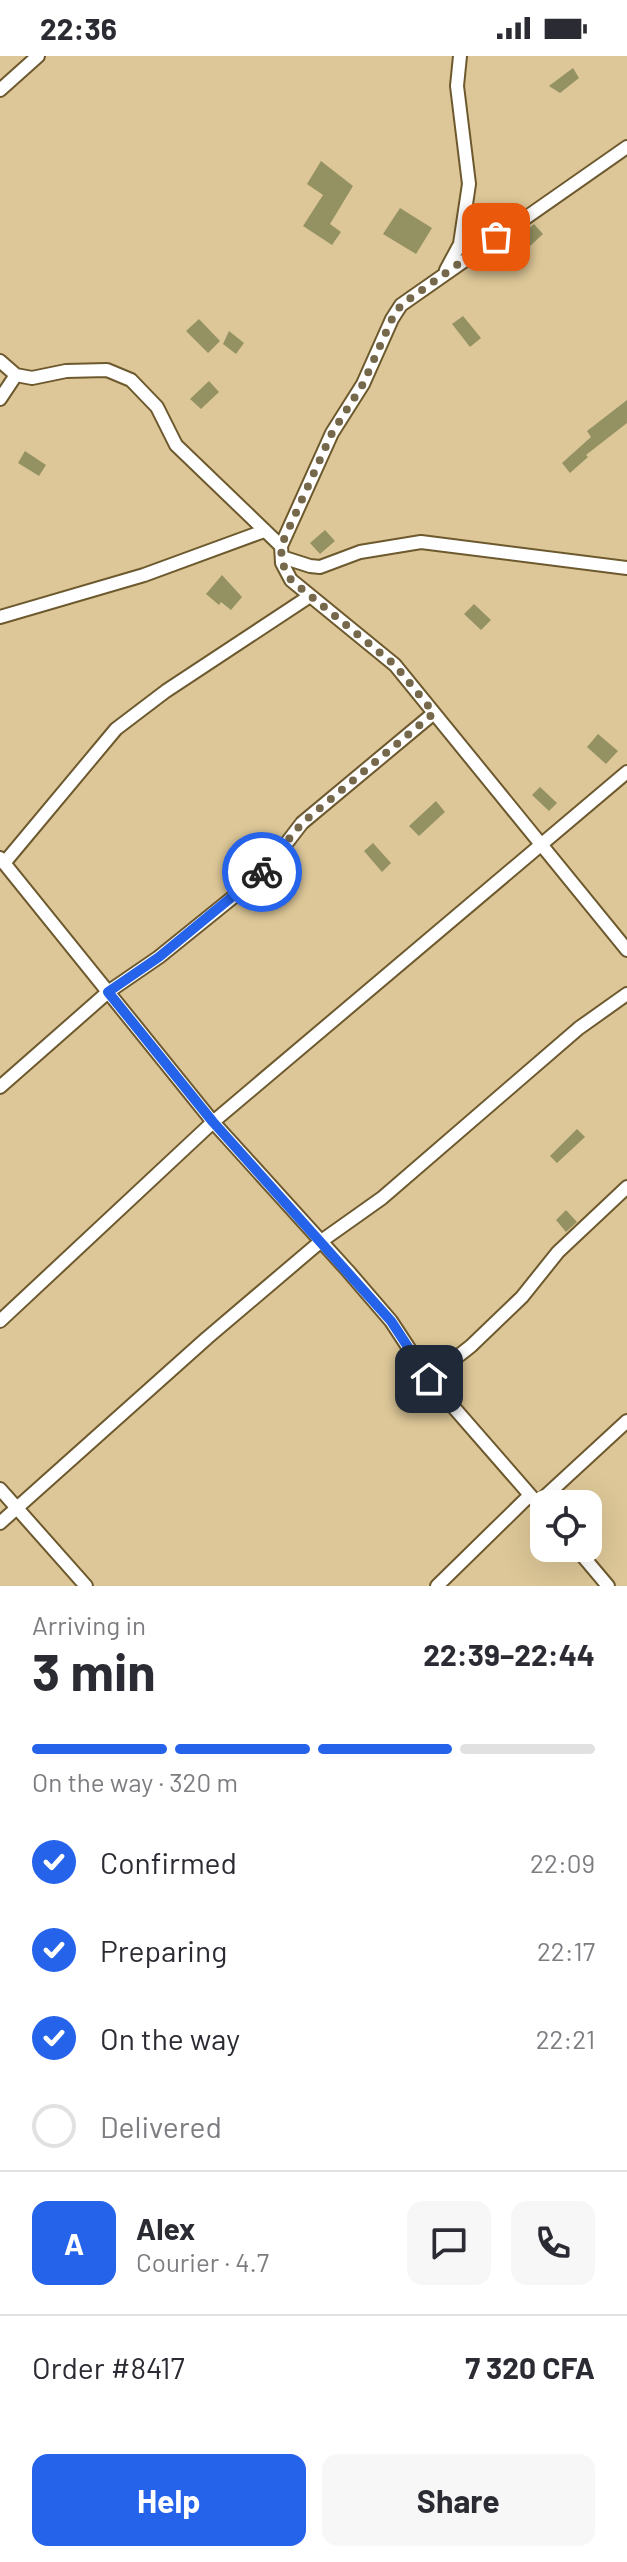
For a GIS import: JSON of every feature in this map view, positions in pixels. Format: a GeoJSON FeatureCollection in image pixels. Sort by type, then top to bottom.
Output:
{"type":"FeatureCollection","features":[{"type":"Feature","properties":{"kind":"street"},"geometry":{"type":"LineString","coordinates":[[0,90],[38,56]]}},
{"type":"Feature","properties":{"kind":"street"},"geometry":{"type":"LineString","coordinates":[[433,284],[450,266],[460,244],[466,210],[469,184],[457,86],[460,56]]}},
{"type":"Feature","properties":{"kind":"street"},"geometry":{"type":"LineString","coordinates":[[627,147],[401,305],[363,384],[332,433],[282,551],[282,563],[291,580],[395,665],[627,950]]}},
{"type":"Feature","properties":{"kind":"street"},"geometry":{"type":"LineString","coordinates":[[0,361],[16,375],[32,378],[66,371],[107,370],[131,380],[157,407],[176,445],[282,551],[310,566],[320,567],[360,552],[421,542],[627,568]]}},
{"type":"Feature","properties":{"kind":"street"},"geometry":{"type":"LineString","coordinates":[[0,399],[16,375]]}},
{"type":"Feature","properties":{"kind":"street"},"geometry":{"type":"LineString","coordinates":[[0,617],[144,575],[264,531]]}},
{"type":"Feature","properties":{"kind":"street"},"geometry":{"type":"LineString","coordinates":[[310,596],[166,691],[116,729],[2,860],[213,1122],[391,1321],[429,1379],[530,1495]]}},
{"type":"Feature","properties":{"kind":"street"},"geometry":{"type":"LineString","coordinates":[[0,1087],[108,992],[159,957],[237,894],[269,866],[302,823],[434,713]]}},
{"type":"Feature","properties":{"kind":"street"},"geometry":{"type":"LineString","coordinates":[[0,1321],[213,1122],[627,772]]}},
{"type":"Feature","properties":{"kind":"street"},"geometry":{"type":"LineString","coordinates":[[0,1523],[207,1338],[320,1242],[382,1198],[579,1028],[627,994]]}},
{"type":"Feature","properties":{"kind":"street"},"geometry":{"type":"LineString","coordinates":[[429,1379],[471,1346],[522,1297],[558,1252],[627,1187]]}},
{"type":"Feature","properties":{"kind":"street"},"geometry":{"type":"LineString","coordinates":[[551,1490],[627,1421]]}},
{"type":"Feature","properties":{"kind":"street"},"geometry":{"type":"LineString","coordinates":[[0,1489],[86,1586]]}},
{"type":"Feature","properties":{"kind":"street"},"geometry":{"type":"LineString","coordinates":[[437,1586],[530,1509]]}},
{"type":"Feature","properties":{"kind":"street"},"geometry":{"type":"LineString","coordinates":[[588,1562],[608,1586]]}},
{"type":"Feature","properties":{"kind":"building"},"geometry":{"type":"Polygon","coordinates":[[[573,68],[579,78],[560,93],[549,86],[573,68]]]}},
{"type":"Feature","properties":{"kind":"building"},"geometry":{"type":"Polygon","coordinates":[[[321,161],[353,186],[330,224],[341,232],[332,245],[303,226],[323,195],[307,184],[321,161]]]}},
{"type":"Feature","properties":{"kind":"building"},"geometry":{"type":"Polygon","coordinates":[[[400,208],[432,228],[416,254],[383,234],[400,208]]]}},
{"type":"Feature","properties":{"kind":"building"},"geometry":{"type":"Polygon","coordinates":[[[534,224],[543,234],[530,246],[520,236],[534,224]]]}},
{"type":"Feature","properties":{"kind":"building"},"geometry":{"type":"Polygon","coordinates":[[[463,316],[481,338],[470,347],[452,324],[463,316]]]}},
{"type":"Feature","properties":{"kind":"building"},"geometry":{"type":"Polygon","coordinates":[[[199,319],[220,341],[208,353],[186,331],[199,319]]]}},
{"type":"Feature","properties":{"kind":"building"},"geometry":{"type":"Polygon","coordinates":[[[229,331],[244,343],[236,354],[223,344],[229,331]]]}},
{"type":"Feature","properties":{"kind":"building"},"geometry":{"type":"Polygon","coordinates":[[[209,381],[219,392],[201,409],[190,399],[209,381]]]}},
{"type":"Feature","properties":{"kind":"building"},"geometry":{"type":"Polygon","coordinates":[[[627,400],[627,423],[586,455],[588,457],[570,473],[562,463],[591,437],[587,431],[627,400]]]}},
{"type":"Feature","properties":{"kind":"building"},"geometry":{"type":"Polygon","coordinates":[[[25,451],[46,465],[39,476],[18,463],[25,451]]]}},
{"type":"Feature","properties":{"kind":"building"},"geometry":{"type":"Polygon","coordinates":[[[325,530],[335,541],[320,554],[310,543],[325,530]]]}},
{"type":"Feature","properties":{"kind":"building"},"geometry":{"type":"Polygon","coordinates":[[[222,575],[242,597],[231,610],[206,594],[222,575]]]}},
{"type":"Feature","properties":{"kind":"building"},"geometry":{"type":"Polygon","coordinates":[[[474,604],[491,620],[481,630],[464,614],[474,604]]]}},
{"type":"Feature","properties":{"kind":"building"},"geometry":{"type":"Polygon","coordinates":[[[598,734],[618,751],[606,764],[587,747],[598,734]]]}},
{"type":"Feature","properties":{"kind":"building"},"geometry":{"type":"Polygon","coordinates":[[[540,787],[557,803],[549,811],[532,795],[540,787]]]}},
{"type":"Feature","properties":{"kind":"building"},"geometry":{"type":"Polygon","coordinates":[[[436,801],[445,812],[419,836],[409,826],[436,801]]]}},
{"type":"Feature","properties":{"kind":"building"},"geometry":{"type":"Polygon","coordinates":[[[373,843],[391,863],[382,872],[364,851],[373,843]]]}},
{"type":"Feature","properties":{"kind":"building"},"geometry":{"type":"Polygon","coordinates":[[[577,1129],[585,1137],[557,1163],[550,1156],[577,1129]]]}},
{"type":"Feature","properties":{"kind":"building"},"geometry":{"type":"Polygon","coordinates":[[[566,1210],[577,1222],[566,1232],[556,1220],[566,1210]]]}},
{"type":"Feature","properties":{"kind":"way so far"},"geometry":{"type":"LineString","coordinates":[[262,872],[302,823],[434,713],[395,665],[291,580],[282,563],[281,546],[332,433],[363,384],[401,305],[496,237]]}},
{"type":"Feature","properties":{"kind":"route"},"geometry":{"type":"LineString","coordinates":[[262,872],[159,957],[108,992],[213,1122],[391,1321],[429,1379]]}}]}
